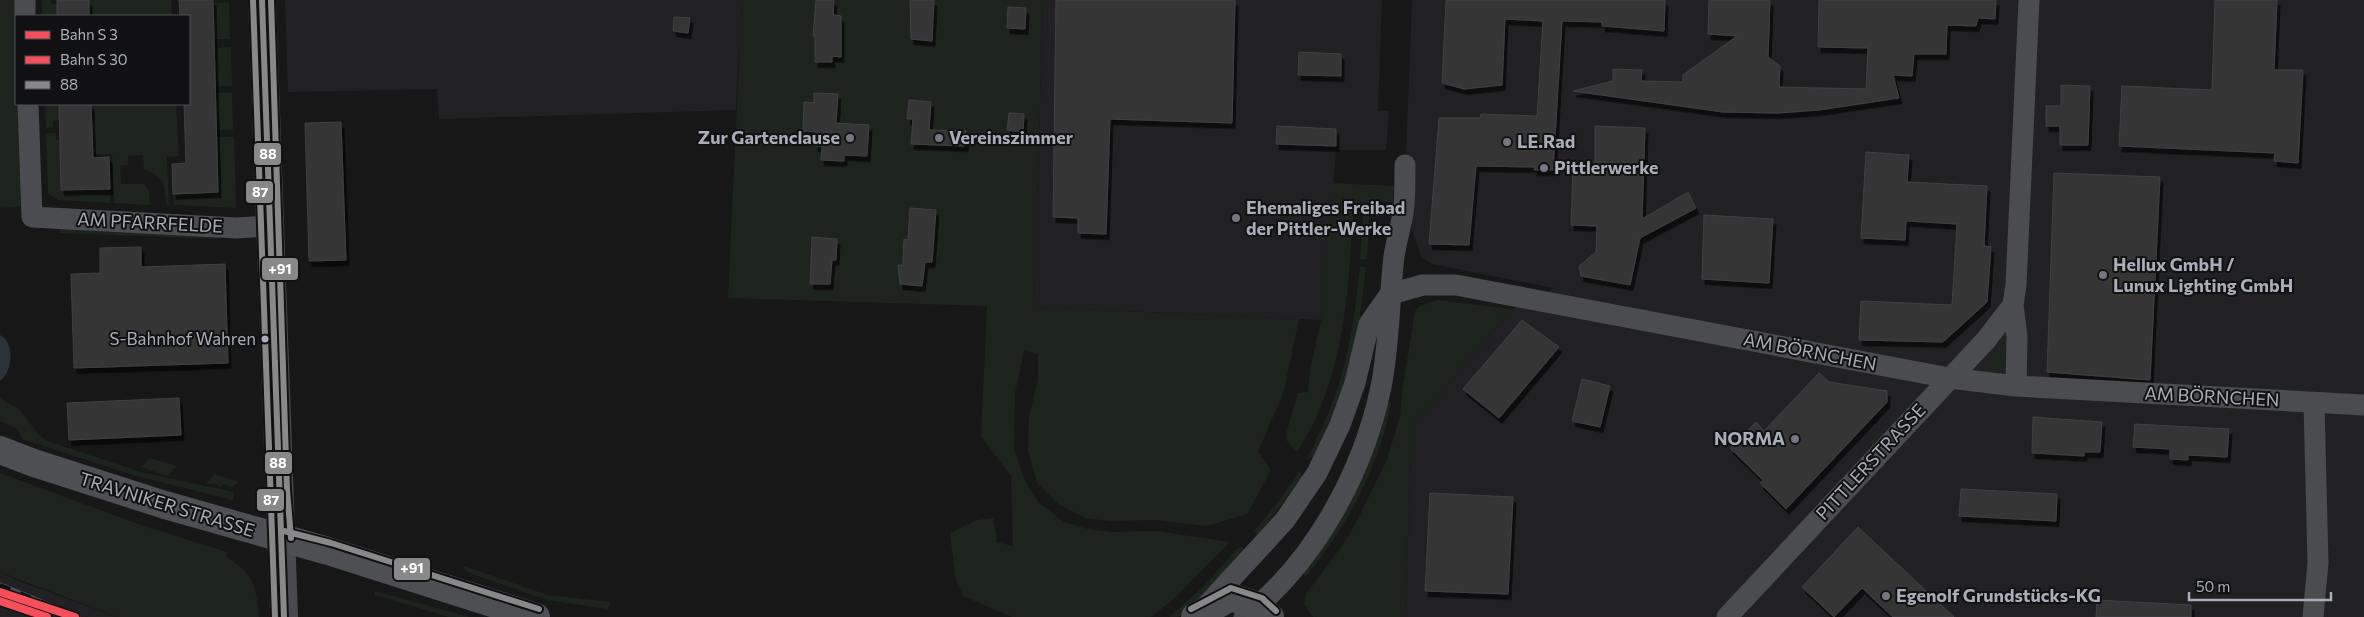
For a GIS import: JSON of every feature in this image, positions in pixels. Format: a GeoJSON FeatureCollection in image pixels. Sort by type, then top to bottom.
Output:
{"type":"FeatureCollection","features":[{"type":"Feature","properties":{"kind":"main road"},"geometry":{"type":"LineString","coordinates":[[262,0],[284,617]]}},
{"type":"Feature","properties":{"kind":"main road","name":"TRAVNIKER STRASSE"},"geometry":{"type":"LineString","coordinates":[[0,450],[112,489],[328,552],[536,617]]}},
{"type":"Feature","properties":{"kind":"main road"},"geometry":{"type":"LineString","coordinates":[[1196,616],[1247,611]]}},
{"type":"Feature","properties":{"kind":"street"},"geometry":{"type":"LineString","coordinates":[[25,0],[25,15]]}},
{"type":"Feature","properties":{"kind":"street","name":"PITTLERSTRASSE"},"geometry":{"type":"LineString","coordinates":[[2016,386],[2017,336],[2013,305],[2017,275],[2028,0]]}},
{"type":"Feature","properties":{"kind":"street","name":"AM PFARRFELDE"},"geometry":{"type":"LineString","coordinates":[[28,105],[32,217],[236,228],[269,226]]}},
{"type":"Feature","properties":{"kind":"street"},"geometry":{"type":"LineString","coordinates":[[1247,611],[1285,578],[1314,542],[1345,490],[1370,428],[1381,388],[1386,358],[1393,263],[1404,206],[1405,165]]}},
{"type":"Feature","properties":{"kind":"street","name":"AM BÖRNCHEN"},"geometry":{"type":"LineString","coordinates":[[1390,294],[1423,285],[1456,285],[1949,378],[2016,386],[2364,405]]}},
{"type":"Feature","properties":{"kind":"street"},"geometry":{"type":"LineString","coordinates":[[1196,616],[1285,520],[1317,473],[1340,425],[1352,392],[1369,324],[1390,294]]}},
{"type":"Feature","properties":{"kind":"street","name":"PITTLERSTRASSE"},"geometry":{"type":"LineString","coordinates":[[1727,617],[1998,326],[2013,305]]}},
{"type":"Feature","properties":{"kind":"street"},"geometry":{"type":"LineString","coordinates":[[2313,617],[2318,562],[2314,403]]}},
{"type":"Feature","properties":{"kind":"street"},"geometry":{"type":"LineString","coordinates":[[1240,570],[1247,611]]}},
{"type":"Feature","properties":{"kind":"shaded area"},"geometry":{"type":"Polygon","coordinates":[[[0,0],[18,0],[18,15],[15,15],[15,105],[21,105],[25,206],[0,208],[0,0]]]}},
{"type":"Feature","properties":{"kind":"shaded area"},"geometry":{"type":"Polygon","coordinates":[[[42,0],[51,0],[52,4],[57,4],[57,15],[42,15],[42,0]]]}},
{"type":"Feature","properties":{"kind":"shaded area"},"geometry":{"type":"Polygon","coordinates":[[[89,0],[171,0],[172,15],[89,15],[89,0]]]}},
{"type":"Feature","properties":{"kind":"shaded area"},"geometry":{"type":"Polygon","coordinates":[[[285,0],[742,0],[736,110],[439,119],[437,89],[288,92],[285,0]]]}},
{"type":"Feature","properties":{"kind":"shaded area"},"geometry":{"type":"Polygon","coordinates":[[[742,0],[1043,0],[1034,307],[1299,319],[1284,391],[1258,452],[1271,470],[1247,514],[1207,526],[1154,520],[1110,521],[1085,518],[1058,504],[1037,483],[1028,450],[1029,417],[1038,379],[1038,354],[1024,351],[1015,393],[1014,449],[1024,478],[1038,502],[1064,522],[1088,529],[1112,532],[1156,531],[1230,542],[1176,597],[1151,617],[1012,617],[963,596],[955,577],[950,533],[977,520],[993,518],[997,542],[1013,546],[1011,476],[981,436],[987,306],[728,298],[742,0]]]}},
{"type":"Feature","properties":{"kind":"shaded area"},"geometry":{"type":"Polygon","coordinates":[[[1043,0],[1382,0],[1378,111],[1389,111],[1386,150],[1336,150],[1321,320],[1034,307],[1043,0]]]}},
{"type":"Feature","properties":{"kind":"shaded area"},"geometry":{"type":"Polygon","coordinates":[[[1412,0],[2364,0],[2364,617],[1405,617],[1412,427],[1512,309],[1554,288],[1432,264],[1421,256],[1404,206],[1412,0]]]}},
{"type":"Feature","properties":{"kind":"shaded area"},"geometry":{"type":"Polygon","coordinates":[[[229,2],[230,39],[214,39],[213,3],[229,2]]]}},
{"type":"Feature","properties":{"kind":"shaded area"},"geometry":{"type":"Polygon","coordinates":[[[231,47],[232,86],[215,86],[214,48],[231,47]]]}},
{"type":"Feature","properties":{"kind":"shaded area"},"geometry":{"type":"Polygon","coordinates":[[[215,93],[232,93],[233,130],[216,130],[215,93]]]}},
{"type":"Feature","properties":{"kind":"shaded area"},"geometry":{"type":"Polygon","coordinates":[[[45,105],[59,105],[60,120],[53,121],[53,127],[46,128],[45,105]]]}},
{"type":"Feature","properties":{"kind":"shaded area"},"geometry":{"type":"Polygon","coordinates":[[[91,105],[176,105],[179,156],[167,157],[169,205],[167,205],[163,181],[151,172],[144,170],[143,155],[128,156],[128,165],[120,166],[121,184],[144,184],[149,191],[150,205],[114,203],[112,154],[93,154],[91,105]]]}},
{"type":"Feature","properties":{"kind":"shaded area"},"geometry":{"type":"Polygon","coordinates":[[[56,133],[56,140],[60,140],[61,190],[110,189],[110,203],[59,200],[48,194],[46,134],[56,133]]]}},
{"type":"Feature","properties":{"kind":"shaded area"},"geometry":{"type":"Polygon","coordinates":[[[216,137],[234,137],[236,208],[174,205],[173,194],[217,192],[216,137]]]}},
{"type":"Feature","properties":{"kind":"shaded area"},"geometry":{"type":"Polygon","coordinates":[[[1332,183],[1394,186],[1393,202],[1370,201],[1367,259],[1360,259],[1364,204],[1354,204],[1346,300],[1342,332],[1335,363],[1326,394],[1297,452],[1287,441],[1286,434],[1298,393],[1308,392],[1310,370],[1321,320],[1332,183]]]}},
{"type":"Feature","properties":{"kind":"shaded area"},"geometry":{"type":"Polygon","coordinates":[[[60,225],[220,234],[219,239],[60,233],[60,225]]]}},
{"type":"Feature","properties":{"kind":"shaded area"},"geometry":{"type":"Polygon","coordinates":[[[1360,267],[1366,267],[1360,317],[1346,383],[1331,421],[1314,456],[1307,459],[1329,411],[1345,364],[1354,316],[1360,267]]]}},
{"type":"Feature","properties":{"kind":"shaded area"},"geometry":{"type":"Polygon","coordinates":[[[1437,300],[1512,309],[1412,427],[1405,617],[1313,617],[1304,604],[1306,594],[1342,546],[1356,523],[1387,459],[1400,417],[1402,392],[1415,311],[1420,306],[1437,300]]]}},
{"type":"Feature","properties":{"kind":"shaded area"},"geometry":{"type":"Polygon","coordinates":[[[0,335],[8,344],[10,364],[8,371],[0,381],[0,335]]]}},
{"type":"Feature","properties":{"kind":"shaded area"},"geometry":{"type":"Polygon","coordinates":[[[2002,344],[2006,347],[2004,370],[2000,372],[1982,369],[1982,366],[2002,344]]]}},
{"type":"Feature","properties":{"kind":"shaded area"},"geometry":{"type":"Polygon","coordinates":[[[0,398],[20,410],[38,434],[47,441],[144,473],[234,492],[233,500],[133,475],[22,439],[18,429],[0,421],[0,398]]]}},
{"type":"Feature","properties":{"kind":"shaded area"},"geometry":{"type":"Polygon","coordinates":[[[1388,402],[1391,403],[1386,427],[1379,450],[1360,495],[1335,537],[1306,576],[1302,573],[1345,512],[1361,480],[1388,402]]]}},
{"type":"Feature","properties":{"kind":"shaded area"},"geometry":{"type":"Polygon","coordinates":[[[150,458],[177,466],[168,476],[141,467],[150,458]]]}},
{"type":"Feature","properties":{"kind":"shaded area"},"geometry":{"type":"Polygon","coordinates":[[[1300,470],[1302,478],[1258,535],[1254,531],[1279,501],[1300,470]]]}},
{"type":"Feature","properties":{"kind":"shaded area"},"geometry":{"type":"Polygon","coordinates":[[[0,473],[141,525],[227,552],[226,557],[243,569],[252,581],[257,597],[259,617],[117,617],[0,572],[0,473]]]}},
{"type":"Feature","properties":{"kind":"shaded area"},"geometry":{"type":"Polygon","coordinates":[[[215,474],[239,482],[232,487],[222,484],[220,487],[216,484],[206,484],[215,474]]]}},
{"type":"Feature","properties":{"kind":"shaded area"},"geometry":{"type":"Polygon","coordinates":[[[1242,547],[1244,550],[1207,591],[1178,617],[1169,617],[1203,587],[1238,548],[1242,547]]]}},
{"type":"Feature","properties":{"kind":"shaded area"},"geometry":{"type":"Polygon","coordinates":[[[464,566],[548,595],[610,602],[608,609],[547,600],[475,575],[463,569],[464,566]]]}},
{"type":"Feature","properties":{"kind":"shaded area"},"geometry":{"type":"Polygon","coordinates":[[[0,572],[19,581],[117,617],[0,617],[0,572]]]}},
{"type":"Feature","properties":{"kind":"shaded area"},"geometry":{"type":"Polygon","coordinates":[[[375,591],[470,617],[449,617],[375,595],[375,591]]]}},
{"type":"Feature","properties":{"kind":"building"},"geometry":{"type":"Polygon","coordinates":[[[57,0],[89,0],[89,15],[57,15],[57,0]]]}},
{"type":"Feature","properties":{"kind":"building"},"geometry":{"type":"Polygon","coordinates":[[[179,0],[213,0],[218,192],[173,194],[172,164],[186,163],[184,105],[190,105],[190,15],[180,15],[179,0]]]}},
{"type":"Feature","properties":{"kind":"building"},"geometry":{"type":"Polygon","coordinates":[[[816,0],[834,0],[833,15],[841,16],[841,57],[832,56],[832,62],[815,62],[815,36],[813,36],[816,0]]]}},
{"type":"Feature","properties":{"kind":"building"},"geometry":{"type":"Polygon","coordinates":[[[910,0],[934,0],[932,41],[911,39],[910,0]]]}},
{"type":"Feature","properties":{"kind":"building"},"geometry":{"type":"Polygon","coordinates":[[[1056,0],[1235,0],[1232,123],[1110,119],[1106,234],[1078,233],[1078,218],[1053,217],[1056,0]]]}},
{"type":"Feature","properties":{"kind":"building"},"geometry":{"type":"Polygon","coordinates":[[[1446,0],[1665,0],[1664,31],[1602,26],[1602,22],[1562,21],[1553,170],[1534,170],[1535,167],[1476,166],[1469,245],[1429,244],[1439,118],[1480,118],[1481,114],[1537,116],[1543,21],[1505,19],[1502,85],[1464,89],[1442,83],[1446,0]]]}},
{"type":"Feature","properties":{"kind":"building"},"geometry":{"type":"Polygon","coordinates":[[[1709,0],[1770,0],[1768,57],[1780,66],[1779,87],[1866,89],[1868,48],[1818,47],[1819,0],[1996,0],[1995,19],[1978,18],[1976,26],[1947,25],[1946,54],[1914,54],[1912,76],[1893,75],[1899,98],[1819,110],[1778,113],[1723,112],[1573,91],[1613,81],[1613,69],[1642,70],[1641,81],[1683,82],[1683,75],[1737,36],[1708,34],[1709,0]]]}},
{"type":"Feature","properties":{"kind":"building"},"geometry":{"type":"Polygon","coordinates":[[[2215,0],[2277,0],[2274,70],[2303,70],[2298,163],[2274,161],[2275,153],[2119,146],[2122,86],[2212,90],[2215,0]]]}},
{"type":"Feature","properties":{"kind":"building"},"geometry":{"type":"Polygon","coordinates":[[[1008,7],[1026,8],[1025,29],[1007,28],[1008,7]]]}},
{"type":"Feature","properties":{"kind":"building"},"geometry":{"type":"Polygon","coordinates":[[[674,17],[690,18],[688,33],[673,31],[674,17]]]}},
{"type":"Feature","properties":{"kind":"building"},"geometry":{"type":"Polygon","coordinates":[[[1299,52],[1341,54],[1341,76],[1298,75],[1299,52]]]}},
{"type":"Feature","properties":{"kind":"building"},"geometry":{"type":"Polygon","coordinates":[[[2061,85],[2090,86],[2088,145],[2060,145],[2060,126],[2046,126],[2046,106],[2061,106],[2061,85]]]}},
{"type":"Feature","properties":{"kind":"building"},"geometry":{"type":"Polygon","coordinates":[[[814,93],[838,94],[836,123],[869,125],[867,156],[844,155],[844,161],[821,160],[822,146],[815,146],[816,132],[803,131],[804,102],[814,103],[814,93]]]}},
{"type":"Feature","properties":{"kind":"building"},"geometry":{"type":"Polygon","coordinates":[[[909,100],[931,102],[929,130],[966,131],[965,146],[911,144],[913,119],[907,119],[909,100]]]}},
{"type":"Feature","properties":{"kind":"building"},"geometry":{"type":"Polygon","coordinates":[[[59,105],[91,105],[93,158],[109,157],[110,189],[61,190],[59,105]]]}},
{"type":"Feature","properties":{"kind":"building"},"geometry":{"type":"Polygon","coordinates":[[[1009,113],[1024,114],[1023,132],[1007,130],[1009,113]]]}},
{"type":"Feature","properties":{"kind":"building"},"geometry":{"type":"Polygon","coordinates":[[[341,122],[346,260],[309,261],[305,123],[341,122]]]}},
{"type":"Feature","properties":{"kind":"building"},"geometry":{"type":"Polygon","coordinates":[[[1277,126],[1336,129],[1336,146],[1276,144],[1277,126]]]}},
{"type":"Feature","properties":{"kind":"building"},"geometry":{"type":"Polygon","coordinates":[[[1595,126],[1645,128],[1642,219],[1688,192],[1696,208],[1640,238],[1630,285],[1581,276],[1579,266],[1596,252],[1597,226],[1571,225],[1573,168],[1595,168],[1595,126]]]}},
{"type":"Feature","properties":{"kind":"building"},"geometry":{"type":"Polygon","coordinates":[[[1866,152],[1909,155],[1907,182],[1987,186],[1984,246],[1991,247],[1987,302],[1943,342],[1859,340],[1861,301],[1952,305],[1957,224],[1906,221],[1905,240],[1861,238],[1866,152]]]}},
{"type":"Feature","properties":{"kind":"building","name":"Hellux GmbH / Lunux Lighting GmbH"},"geometry":{"type":"Polygon","coordinates":[[[2054,173],[2160,177],[2150,380],[2047,372],[2054,173]]]}},
{"type":"Feature","properties":{"kind":"building"},"geometry":{"type":"Polygon","coordinates":[[[910,208],[936,210],[932,262],[925,262],[922,286],[900,284],[898,265],[903,265],[904,239],[908,240],[910,208]]]}},
{"type":"Feature","properties":{"kind":"building"},"geometry":{"type":"Polygon","coordinates":[[[1704,215],[1773,219],[1769,283],[1702,279],[1704,215]]]}},
{"type":"Feature","properties":{"kind":"building"},"geometry":{"type":"Polygon","coordinates":[[[812,237],[837,239],[836,260],[832,260],[830,284],[810,284],[812,237]]]}},
{"type":"Feature","properties":{"kind":"building"},"geometry":{"type":"Polygon","coordinates":[[[141,247],[141,267],[225,264],[228,363],[74,368],[71,274],[100,273],[100,248],[141,247]]]}},
{"type":"Feature","properties":{"kind":"building"},"geometry":{"type":"Polygon","coordinates":[[[1522,320],[1559,347],[1499,418],[1463,389],[1522,320]]]}},
{"type":"Feature","properties":{"kind":"building","name":"NORMA"},"geometry":{"type":"Polygon","coordinates":[[[1819,373],[1829,382],[1887,391],[1887,402],[1786,509],[1760,483],[1763,480],[1730,448],[1756,422],[1764,431],[1819,373]]]}},
{"type":"Feature","properties":{"kind":"building"},"geometry":{"type":"Polygon","coordinates":[[[1582,379],[1610,386],[1600,427],[1572,421],[1582,379]]]}},
{"type":"Feature","properties":{"kind":"building"},"geometry":{"type":"Polygon","coordinates":[[[179,398],[181,435],[69,440],[67,403],[179,398]]]}},
{"type":"Feature","properties":{"kind":"building"},"geometry":{"type":"Polygon","coordinates":[[[2033,417],[2102,422],[2100,452],[2084,452],[2084,456],[2032,453],[2033,417]]]}},
{"type":"Feature","properties":{"kind":"building"},"geometry":{"type":"Polygon","coordinates":[[[2135,424],[2229,429],[2227,457],[2188,455],[2188,460],[2170,459],[2170,449],[2133,447],[2135,424]]]}},
{"type":"Feature","properties":{"kind":"building"},"geometry":{"type":"Polygon","coordinates":[[[1961,489],[2057,494],[2056,521],[1959,516],[1961,489]]]}},
{"type":"Feature","properties":{"kind":"building"},"geometry":{"type":"Polygon","coordinates":[[[1430,493],[1513,497],[1508,594],[1425,591],[1430,493]]]}},
{"type":"Feature","properties":{"kind":"building"},"geometry":{"type":"Polygon","coordinates":[[[1858,527],[1954,617],[1893,617],[1862,588],[1834,617],[1802,587],[1858,527]]]}},
{"type":"Feature","properties":{"kind":"building"},"geometry":{"type":"Polygon","coordinates":[[[2097,600],[2191,605],[2191,617],[2096,617],[2097,600]]]}},
{"type":"Feature","properties":{"kind":"railway"},"geometry":{"type":"LineString","coordinates":[[0,585],[78,617]]}},
{"type":"Feature","properties":{"kind":"transit line","name":"87"},"geometry":{"type":"LineString","coordinates":[[253,0],[275,617]]}},
{"type":"Feature","properties":{"kind":"transit line","name":"88"},"geometry":{"type":"LineString","coordinates":[[262,0],[284,617]]}},
{"type":"Feature","properties":{"kind":"transit line","name":"+91"},"geometry":{"type":"LineString","coordinates":[[271,0],[287,490],[291,538]]}},
{"type":"Feature","properties":{"kind":"transit line","name":"+91"},"geometry":{"type":"LineString","coordinates":[[284,531],[331,543],[539,609]]}},
{"type":"Feature","properties":{"kind":"transit line","name":"+91"},"geometry":{"type":"LineString","coordinates":[[1191,609],[1231,588],[1262,598],[1276,611]]}},
{"type":"Feature","properties":{"kind":"transit line"},"geometry":{"type":"LineString","coordinates":[[0,592],[75,617]]}},
{"type":"Feature","properties":{"kind":"transit line"},"geometry":{"type":"LineString","coordinates":[[0,601],[47,617]]}},
{"type":"Feature","properties":{"kind":"place","name":"Zur Gartenclause"},"geometry":{"type":"Point","coordinates":[850,138]}},
{"type":"Feature","properties":{"kind":"place","name":"Vereinszimmer"},"geometry":{"type":"Point","coordinates":[939,138]}},
{"type":"Feature","properties":{"kind":"place","name":"LE.Rad"},"geometry":{"type":"Point","coordinates":[1507,142]}},
{"type":"Feature","properties":{"kind":"place","name":"Pittlerwerke"},"geometry":{"type":"Point","coordinates":[1544,168]}},
{"type":"Feature","properties":{"kind":"place","name":"Ehemaliges Freibad der Pittler-Werke"},"geometry":{"type":"Point","coordinates":[1236,218]}},
{"type":"Feature","properties":{"kind":"place","name":"Hellux GmbH / Lunux Lighting GmbH"},"geometry":{"type":"Point","coordinates":[2103,275]}},
{"type":"Feature","properties":{"kind":"place","name":"S-Bahnhof Wahren"},"geometry":{"type":"Point","coordinates":[265,339]}},
{"type":"Feature","properties":{"kind":"place","name":"NORMA"},"geometry":{"type":"Point","coordinates":[1795,439]}},
{"type":"Feature","properties":{"kind":"place","name":"Egenolf Grundstücks-KG"},"geometry":{"type":"Point","coordinates":[1886,596]}}]}
